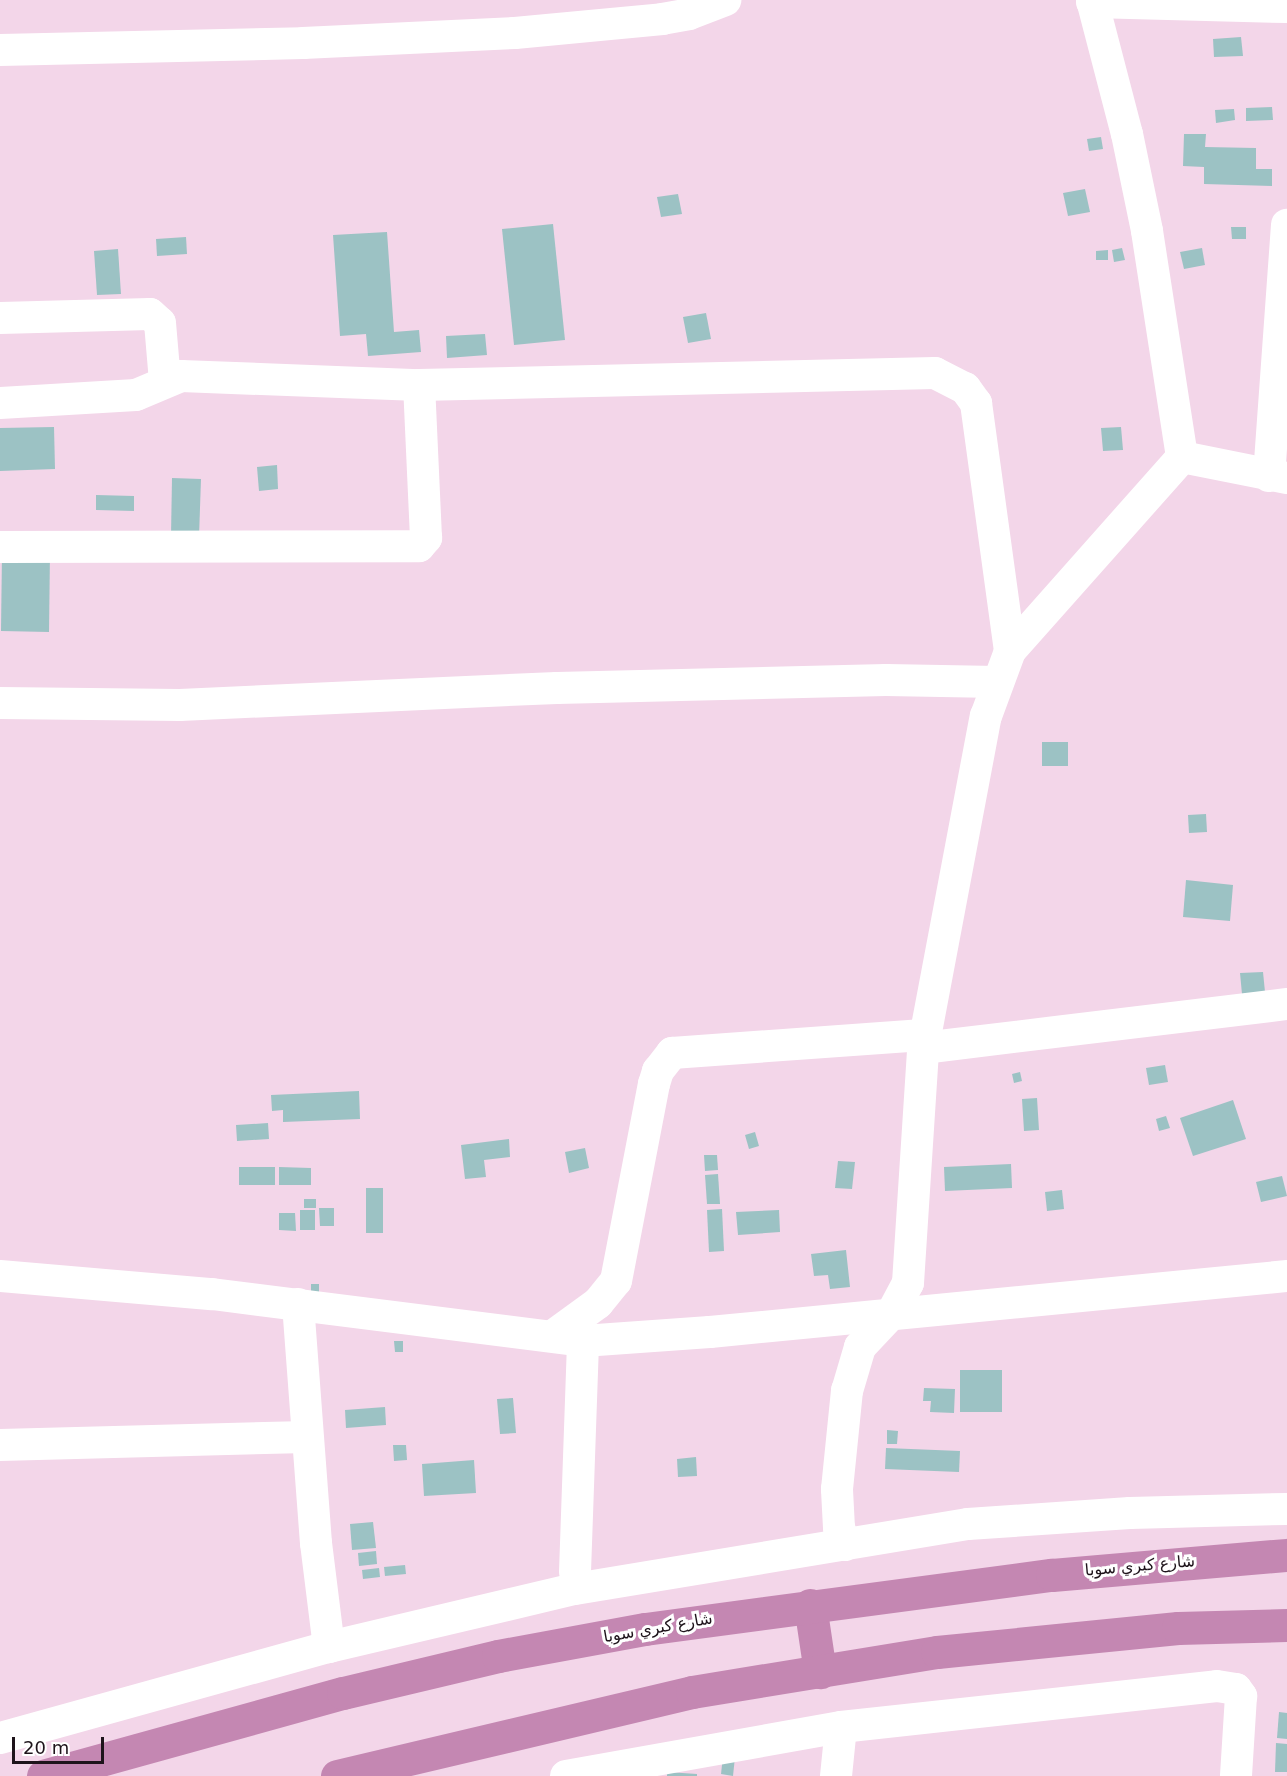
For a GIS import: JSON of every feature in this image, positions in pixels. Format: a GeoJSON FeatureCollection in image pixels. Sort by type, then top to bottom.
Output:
{"type":"FeatureCollection","features":[{"type":"Feature","properties":{"kind":"highway","name":"شارع كبري سوبا"},"geometry":{"type":"LineString","coordinates":[[43,1776],[343,1693],[498,1656],[810,1605],[1052,1575],[1287,1555]]}},
{"type":"Feature","properties":{"kind":"highway"},"geometry":{"type":"LineString","coordinates":[[810,1605],[820,1671]]}},
{"type":"Feature","properties":{"kind":"highway"},"geometry":{"type":"LineString","coordinates":[[337,1776],[692,1692],[937,1652],[1108,1634],[1287,1625]]}},
{"type":"Feature","properties":{"kind":"street"},"geometry":{"type":"LineString","coordinates":[[0,50],[303,43],[515,33],[662,19],[689,14],[725,0]]}},
{"type":"Feature","properties":{"kind":"street"},"geometry":{"type":"LineString","coordinates":[[1182,457],[1147,231],[1127,134],[1092,1],[1287,7]]}},
{"type":"Feature","properties":{"kind":"street"},"geometry":{"type":"LineString","coordinates":[[1182,457],[1278,477],[1287,225]]}},
{"type":"Feature","properties":{"kind":"street"},"geometry":{"type":"LineString","coordinates":[[0,318],[150,314],[160,323],[165,381]]}},
{"type":"Feature","properties":{"kind":"street"},"geometry":{"type":"LineString","coordinates":[[0,403],[136,395],[181,376],[419,385],[916,372],[951,378],[965,388],[976,403],[1010,651]]}},
{"type":"Feature","properties":{"kind":"street"},"geometry":{"type":"LineString","coordinates":[[0,547],[419,546],[426,538],[419,385]]}},
{"type":"Feature","properties":{"kind":"street"},"geometry":{"type":"LineString","coordinates":[[842,1537],[839,1460],[852,1366],[860,1347],[892,1313],[908,1283],[925,1041],[986,716],[996,682],[1010,651],[1182,457]]}},
{"type":"Feature","properties":{"kind":"street"},"geometry":{"type":"LineString","coordinates":[[0,703],[180,705],[557,688],[886,680],[996,682]]}},
{"type":"Feature","properties":{"kind":"street"},"geometry":{"type":"LineString","coordinates":[[575,1572],[568,1338],[616,1281],[654,1084],[658,1071],[672,1053],[925,1041],[1287,1004]]}},
{"type":"Feature","properties":{"kind":"street"},"geometry":{"type":"LineString","coordinates":[[0,1276],[298,1304],[568,1338],[710,1332],[1287,1276]]}},
{"type":"Feature","properties":{"kind":"street"},"geometry":{"type":"LineString","coordinates":[[298,1304],[308,1437],[328,1637]]}},
{"type":"Feature","properties":{"kind":"street"},"geometry":{"type":"LineString","coordinates":[[0,1445],[308,1437]]}},
{"type":"Feature","properties":{"kind":"street"},"geometry":{"type":"LineString","coordinates":[[0,1738],[328,1637],[575,1572],[842,1537],[1004,1520],[1163,1511],[1287,1509]]}},
{"type":"Feature","properties":{"kind":"street"},"geometry":{"type":"LineString","coordinates":[[328,1637],[842,1537]]}},
{"type":"Feature","properties":{"kind":"street"},"geometry":{"type":"LineString","coordinates":[[566,1776],[841,1727],[1153,1691],[1228,1687],[1236,1689],[1242,1705],[1236,1776]]}},
{"type":"Feature","properties":{"kind":"street"},"geometry":{"type":"LineString","coordinates":[[836,1776],[841,1727]]}},
{"type":"Feature","properties":{"kind":"building"},"geometry":{"type":"Polygon","coordinates":[[[1241,37],[1243,56],[1214,57],[1213,39],[1241,37]]]}},
{"type":"Feature","properties":{"kind":"building"},"geometry":{"type":"Polygon","coordinates":[[[1272,107],[1273,120],[1246,121],[1246,108],[1272,107]]]}},
{"type":"Feature","properties":{"kind":"building"},"geometry":{"type":"Polygon","coordinates":[[[1234,109],[1235,120],[1216,123],[1215,110],[1234,109]]]}},
{"type":"Feature","properties":{"kind":"building"},"geometry":{"type":"Polygon","coordinates":[[[1184,134],[1206,134],[1205,147],[1256,148],[1256,169],[1272,169],[1272,186],[1204,184],[1204,167],[1183,166],[1184,134]]]}},
{"type":"Feature","properties":{"kind":"building"},"geometry":{"type":"Polygon","coordinates":[[[1101,137],[1103,149],[1089,151],[1087,139],[1101,137]]]}},
{"type":"Feature","properties":{"kind":"building"},"geometry":{"type":"Polygon","coordinates":[[[1085,189],[1090,212],[1068,216],[1063,193],[1085,189]]]}},
{"type":"Feature","properties":{"kind":"building"},"geometry":{"type":"Polygon","coordinates":[[[678,194],[682,214],[661,217],[657,197],[678,194]]]}},
{"type":"Feature","properties":{"kind":"building"},"geometry":{"type":"Polygon","coordinates":[[[553,224],[565,340],[514,345],[502,229],[553,224]]]}},
{"type":"Feature","properties":{"kind":"building"},"geometry":{"type":"Polygon","coordinates":[[[1231,227],[1246,227],[1246,239],[1232,239],[1231,227]]]}},
{"type":"Feature","properties":{"kind":"building"},"geometry":{"type":"Polygon","coordinates":[[[387,232],[394,332],[419,330],[421,352],[368,356],[366,334],[340,336],[333,235],[387,232]]]}},
{"type":"Feature","properties":{"kind":"building"},"geometry":{"type":"Polygon","coordinates":[[[186,237],[187,254],[157,256],[156,239],[186,237]]]}},
{"type":"Feature","properties":{"kind":"building"},"geometry":{"type":"Polygon","coordinates":[[[1122,248],[1125,260],[1114,262],[1112,250],[1122,248]]]}},
{"type":"Feature","properties":{"kind":"building"},"geometry":{"type":"Polygon","coordinates":[[[1202,248],[1205,265],[1184,269],[1180,252],[1202,248]]]}},
{"type":"Feature","properties":{"kind":"building"},"geometry":{"type":"Polygon","coordinates":[[[118,249],[121,294],[97,295],[94,251],[118,249]]]}},
{"type":"Feature","properties":{"kind":"building"},"geometry":{"type":"Polygon","coordinates":[[[1108,250],[1108,260],[1096,260],[1096,251],[1108,250]]]}},
{"type":"Feature","properties":{"kind":"building"},"geometry":{"type":"Polygon","coordinates":[[[706,313],[711,339],[688,343],[683,317],[706,313]]]}},
{"type":"Feature","properties":{"kind":"building"},"geometry":{"type":"Polygon","coordinates":[[[485,334],[487,355],[447,358],[446,336],[485,334]]]}},
{"type":"Feature","properties":{"kind":"building"},"geometry":{"type":"Polygon","coordinates":[[[54,427],[55,469],[0,471],[0,428],[54,427]]]}},
{"type":"Feature","properties":{"kind":"building"},"geometry":{"type":"Polygon","coordinates":[[[1121,427],[1123,450],[1103,451],[1101,428],[1121,427]]]}},
{"type":"Feature","properties":{"kind":"building"},"geometry":{"type":"Polygon","coordinates":[[[277,465],[278,489],[259,491],[257,467],[277,465]]]}},
{"type":"Feature","properties":{"kind":"building"},"geometry":{"type":"Polygon","coordinates":[[[172,478],[201,479],[199,537],[171,536],[172,478]]]}},
{"type":"Feature","properties":{"kind":"building"},"geometry":{"type":"Polygon","coordinates":[[[96,495],[134,496],[134,511],[96,510],[96,495]]]}},
{"type":"Feature","properties":{"kind":"building"},"geometry":{"type":"Polygon","coordinates":[[[2,552],[50,552],[49,632],[1,631],[2,552]]]}},
{"type":"Feature","properties":{"kind":"building"},"geometry":{"type":"Polygon","coordinates":[[[1042,742],[1068,742],[1068,766],[1042,766],[1042,742]]]}},
{"type":"Feature","properties":{"kind":"building"},"geometry":{"type":"Polygon","coordinates":[[[1206,814],[1207,832],[1189,833],[1188,815],[1206,814]]]}},
{"type":"Feature","properties":{"kind":"building"},"geometry":{"type":"Polygon","coordinates":[[[1186,880],[1233,885],[1230,921],[1183,917],[1186,880]]]}},
{"type":"Feature","properties":{"kind":"building"},"geometry":{"type":"Polygon","coordinates":[[[1263,972],[1265,992],[1242,994],[1240,973],[1263,972]]]}},
{"type":"Feature","properties":{"kind":"building"},"geometry":{"type":"Polygon","coordinates":[[[1165,1065],[1168,1082],[1149,1085],[1146,1068],[1165,1065]]]}},
{"type":"Feature","properties":{"kind":"building"},"geometry":{"type":"Polygon","coordinates":[[[1020,1072],[1022,1081],[1014,1083],[1012,1074],[1020,1072]]]}},
{"type":"Feature","properties":{"kind":"building"},"geometry":{"type":"Polygon","coordinates":[[[359,1091],[360,1119],[283,1122],[283,1110],[272,1111],[271,1095],[359,1091]]]}},
{"type":"Feature","properties":{"kind":"building"},"geometry":{"type":"Polygon","coordinates":[[[1037,1098],[1039,1130],[1024,1131],[1022,1099],[1037,1098]]]}},
{"type":"Feature","properties":{"kind":"building"},"geometry":{"type":"Polygon","coordinates":[[[1233,1100],[1246,1139],[1193,1156],[1180,1118],[1233,1100]]]}},
{"type":"Feature","properties":{"kind":"building"},"geometry":{"type":"Polygon","coordinates":[[[1166,1116],[1170,1128],[1159,1131],[1156,1119],[1166,1116]]]}},
{"type":"Feature","properties":{"kind":"building"},"geometry":{"type":"Polygon","coordinates":[[[268,1123],[269,1139],[237,1141],[236,1125],[268,1123]]]}},
{"type":"Feature","properties":{"kind":"building"},"geometry":{"type":"Polygon","coordinates":[[[755,1132],[759,1146],[749,1149],[745,1135],[755,1132]]]}},
{"type":"Feature","properties":{"kind":"building"},"geometry":{"type":"Polygon","coordinates":[[[509,1139],[510,1157],[484,1160],[486,1177],[465,1179],[461,1145],[509,1139]]]}},
{"type":"Feature","properties":{"kind":"building"},"geometry":{"type":"Polygon","coordinates":[[[585,1148],[589,1168],[569,1173],[565,1152],[585,1148]]]}},
{"type":"Feature","properties":{"kind":"building"},"geometry":{"type":"Polygon","coordinates":[[[704,1155],[717,1155],[718,1170],[705,1171],[704,1155]]]}},
{"type":"Feature","properties":{"kind":"building"},"geometry":{"type":"Polygon","coordinates":[[[838,1161],[855,1162],[852,1189],[835,1188],[838,1161]]]}},
{"type":"Feature","properties":{"kind":"building"},"geometry":{"type":"Polygon","coordinates":[[[1011,1164],[1012,1188],[945,1191],[944,1167],[1011,1164]]]}},
{"type":"Feature","properties":{"kind":"building"},"geometry":{"type":"Polygon","coordinates":[[[239,1167],[275,1167],[275,1185],[239,1185],[239,1167]]]}},
{"type":"Feature","properties":{"kind":"building"},"geometry":{"type":"Polygon","coordinates":[[[279,1167],[311,1168],[311,1185],[279,1185],[279,1167]]]}},
{"type":"Feature","properties":{"kind":"building"},"geometry":{"type":"Polygon","coordinates":[[[718,1174],[720,1204],[707,1204],[705,1175],[718,1174]]]}},
{"type":"Feature","properties":{"kind":"building"},"geometry":{"type":"Polygon","coordinates":[[[1282,1176],[1287,1196],[1261,1202],[1256,1182],[1282,1176]]]}},
{"type":"Feature","properties":{"kind":"building"},"geometry":{"type":"Polygon","coordinates":[[[366,1188],[383,1188],[383,1233],[366,1233],[366,1188]]]}},
{"type":"Feature","properties":{"kind":"building"},"geometry":{"type":"Polygon","coordinates":[[[1062,1190],[1064,1209],[1047,1211],[1045,1192],[1062,1190]]]}},
{"type":"Feature","properties":{"kind":"building"},"geometry":{"type":"Polygon","coordinates":[[[304,1199],[316,1199],[316,1208],[304,1208],[304,1199]]]}},
{"type":"Feature","properties":{"kind":"building"},"geometry":{"type":"Polygon","coordinates":[[[319,1208],[334,1208],[334,1226],[320,1226],[319,1208]]]}},
{"type":"Feature","properties":{"kind":"building"},"geometry":{"type":"Polygon","coordinates":[[[722,1209],[724,1251],[709,1252],[707,1210],[722,1209]]]}},
{"type":"Feature","properties":{"kind":"building"},"geometry":{"type":"Polygon","coordinates":[[[300,1210],[315,1210],[315,1230],[300,1230],[300,1210]]]}},
{"type":"Feature","properties":{"kind":"building"},"geometry":{"type":"Polygon","coordinates":[[[779,1210],[780,1232],[738,1235],[736,1212],[779,1210]]]}},
{"type":"Feature","properties":{"kind":"building"},"geometry":{"type":"Polygon","coordinates":[[[279,1213],[295,1213],[296,1231],[279,1230],[279,1213]]]}},
{"type":"Feature","properties":{"kind":"building"},"geometry":{"type":"Polygon","coordinates":[[[846,1250],[850,1287],[830,1289],[828,1275],[814,1276],[811,1254],[846,1250]]]}},
{"type":"Feature","properties":{"kind":"building"},"geometry":{"type":"Polygon","coordinates":[[[311,1284],[319,1284],[319,1295],[311,1294],[311,1284]]]}},
{"type":"Feature","properties":{"kind":"building"},"geometry":{"type":"Polygon","coordinates":[[[394,1341],[403,1341],[403,1352],[395,1352],[394,1341]]]}},
{"type":"Feature","properties":{"kind":"building"},"geometry":{"type":"Polygon","coordinates":[[[960,1370],[1002,1370],[1002,1412],[960,1412],[960,1370]]]}},
{"type":"Feature","properties":{"kind":"building"},"geometry":{"type":"Polygon","coordinates":[[[924,1388],[955,1389],[954,1413],[930,1412],[931,1401],[923,1401],[924,1388]]]}},
{"type":"Feature","properties":{"kind":"building"},"geometry":{"type":"Polygon","coordinates":[[[513,1398],[516,1433],[500,1434],[497,1399],[513,1398]]]}},
{"type":"Feature","properties":{"kind":"building"},"geometry":{"type":"Polygon","coordinates":[[[385,1407],[386,1425],[346,1428],[345,1410],[385,1407]]]}},
{"type":"Feature","properties":{"kind":"building"},"geometry":{"type":"Polygon","coordinates":[[[887,1430],[898,1431],[897,1444],[887,1444],[887,1430]]]}},
{"type":"Feature","properties":{"kind":"building"},"geometry":{"type":"Polygon","coordinates":[[[393,1445],[406,1445],[407,1460],[394,1461],[393,1445]]]}},
{"type":"Feature","properties":{"kind":"building"},"geometry":{"type":"Polygon","coordinates":[[[886,1448],[960,1451],[959,1472],[885,1469],[886,1448]]]}},
{"type":"Feature","properties":{"kind":"building"},"geometry":{"type":"Polygon","coordinates":[[[696,1457],[697,1476],[678,1477],[677,1459],[696,1457]]]}},
{"type":"Feature","properties":{"kind":"building"},"geometry":{"type":"Polygon","coordinates":[[[474,1460],[476,1493],[424,1496],[422,1464],[474,1460]]]}},
{"type":"Feature","properties":{"kind":"building"},"geometry":{"type":"Polygon","coordinates":[[[373,1522],[376,1548],[352,1550],[350,1524],[373,1522]]]}},
{"type":"Feature","properties":{"kind":"building"},"geometry":{"type":"Polygon","coordinates":[[[376,1551],[377,1564],[359,1566],[358,1553],[376,1551]]]}},
{"type":"Feature","properties":{"kind":"building"},"geometry":{"type":"Polygon","coordinates":[[[405,1565],[406,1574],[385,1576],[384,1567],[405,1565]]]}},
{"type":"Feature","properties":{"kind":"building"},"geometry":{"type":"Polygon","coordinates":[[[379,1568],[380,1577],[363,1579],[362,1570],[379,1568]]]}},
{"type":"Feature","properties":{"kind":"building"},"geometry":{"type":"Polygon","coordinates":[[[1279,1712],[1287,1713],[1287,1739],[1277,1738],[1279,1712]]]}},
{"type":"Feature","properties":{"kind":"building"},"geometry":{"type":"Polygon","coordinates":[[[1276,1743],[1287,1744],[1287,1772],[1275,1772],[1276,1743]]]}},
{"type":"Feature","properties":{"kind":"building"},"geometry":{"type":"Polygon","coordinates":[[[723,1756],[735,1757],[733,1776],[721,1774],[723,1756]]]}},
{"type":"Feature","properties":{"kind":"building"},"geometry":{"type":"Polygon","coordinates":[[[667,1772],[697,1774],[697,1776],[667,1776],[667,1772]]]}}]}
